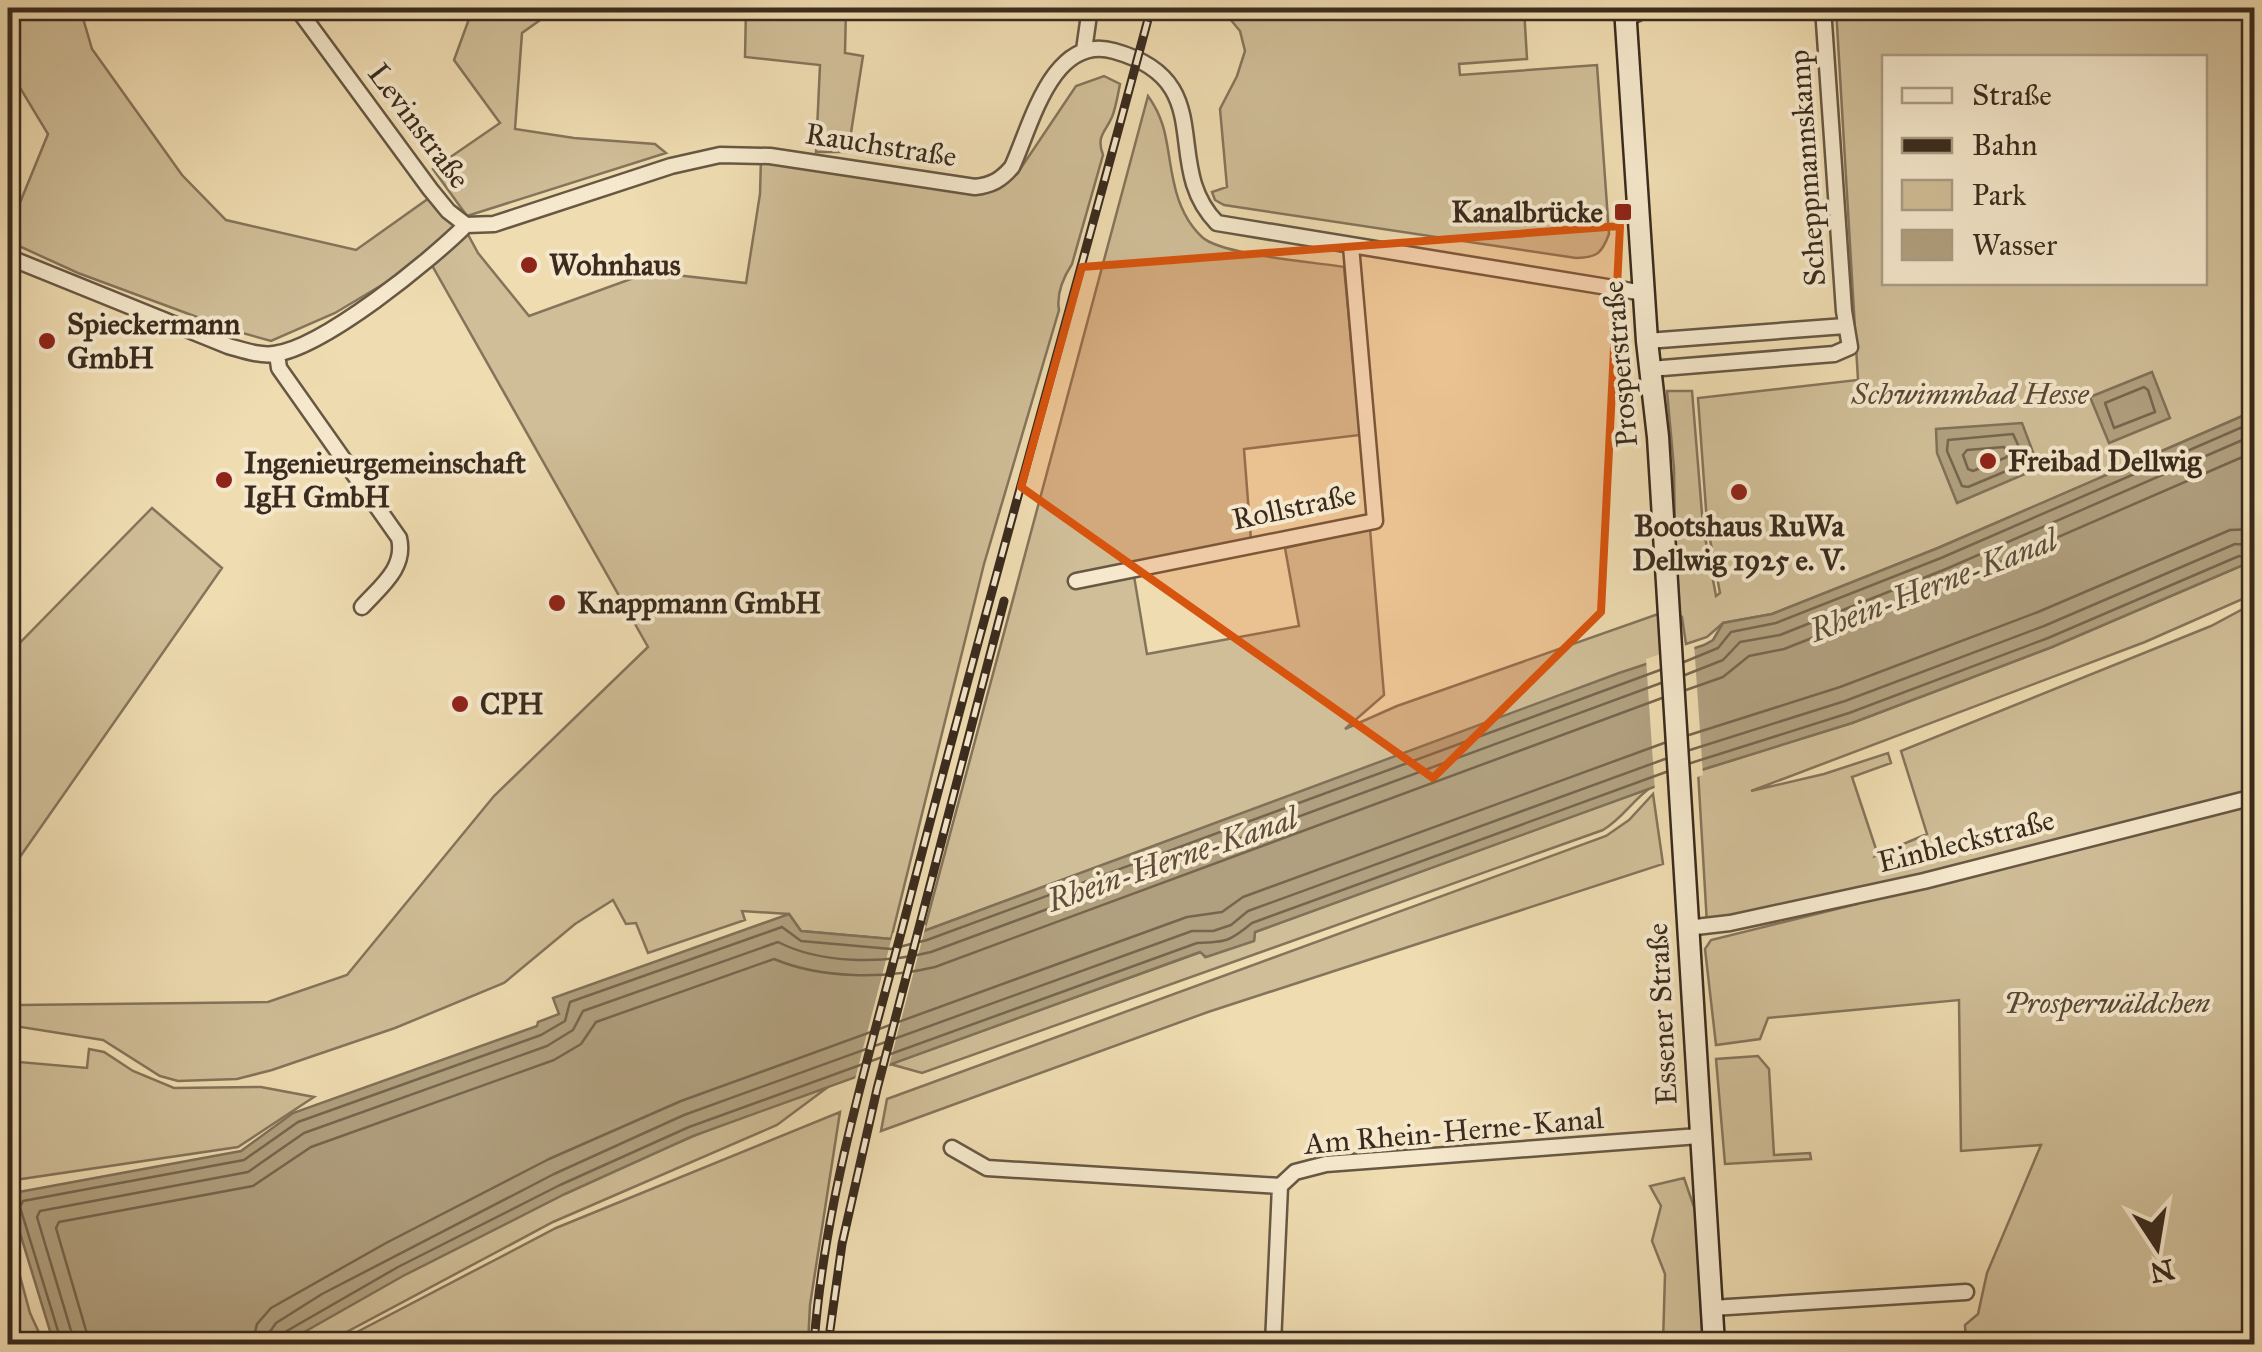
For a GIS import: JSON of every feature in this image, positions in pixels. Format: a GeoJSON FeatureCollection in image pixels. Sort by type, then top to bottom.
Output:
{"type":"FeatureCollection","features":[{"type":"Feature","properties":{"kind":"main road","name":"Prosperstraße"},"geometry":{"type":"LineString","coordinates":[[1625,13],[1647,340],[1658,437],[1674,716]]}},
{"type":"Feature","properties":{"kind":"main road","name":"Essener Straße"},"geometry":{"type":"LineString","coordinates":[[1674,716],[1714,1344]]}},
{"type":"Feature","properties":{"kind":"street","name":"Levinstraße"},"geometry":{"type":"LineString","coordinates":[[297,8],[430,189],[466,225]]}},
{"type":"Feature","properties":{"kind":"street"},"geometry":{"type":"LineString","coordinates":[[1090,8],[1084,50],[1106,48],[1120,52],[1147,65],[1172,85],[1179,100],[1196,194],[1205,211],[1218,223],[1644,293]]}},
{"type":"Feature","properties":{"kind":"street"},"geometry":{"type":"LineString","coordinates":[[1625,13],[1648,8]]}},
{"type":"Feature","properties":{"kind":"street","name":"Scheppmannskamp"},"geometry":{"type":"LineString","coordinates":[[1650,369],[1834,354],[1850,347],[1824,8]]}},
{"type":"Feature","properties":{"kind":"street","name":"Rauchstraße"},"geometry":{"type":"LineString","coordinates":[[466,225],[494,224],[671,166],[720,156],[770,156],[975,187],[989,185],[1002,179],[1012,166],[1050,80],[1066,60],[1084,50]]}},
{"type":"Feature","properties":{"kind":"street"},"geometry":{"type":"LineString","coordinates":[[8,257],[228,346],[276,354],[324,335],[441,250],[466,225]]}},
{"type":"Feature","properties":{"kind":"street","name":"Rollstraße"},"geometry":{"type":"LineString","coordinates":[[1076,581],[1375,520],[1351,246]]}},
{"type":"Feature","properties":{"kind":"street","name":"Scheppmannskamp"},"geometry":{"type":"LineString","coordinates":[[1647,340],[1846,326]]}},
{"type":"Feature","properties":{"kind":"street"},"geometry":{"type":"LineString","coordinates":[[276,354],[279,368],[399,538],[402,552],[398,564],[362,606]]}},
{"type":"Feature","properties":{"kind":"street","name":"Einbleckstraße"},"geometry":{"type":"LineString","coordinates":[[1688,928],[1924,882],[2254,797]]}},
{"type":"Feature","properties":{"kind":"street","name":"Am Rhein-Herne-Kanal"},"geometry":{"type":"LineString","coordinates":[[952,1148],[987,1168],[1280,1186],[1296,1172],[1326,1164],[1699,1136]]}},
{"type":"Feature","properties":{"kind":"street","name":"Am Rhein-Herne-Kanal"},"geometry":{"type":"LineString","coordinates":[[1273,1344],[1280,1186]]}},
{"type":"Feature","properties":{"kind":"street"},"geometry":{"type":"LineString","coordinates":[[1712,1308],[1966,1292]]}},
{"type":"Feature","properties":{"kind":"highlighted area"},"geometry":{"type":"Polygon","coordinates":[[[1620,226],[1601,612],[1433,778],[1021,487],[1082,267],[1620,226]]]}},
{"type":"Feature","properties":{"kind":"green space"},"geometry":{"type":"Polygon","coordinates":[[[8,8],[80,8],[92,49],[182,175],[226,220],[356,250],[432,196],[461,228],[407,270],[335,313],[271,341],[78,273],[8,241],[8,232],[48,134],[8,68],[8,8]]]}},
{"type":"Feature","properties":{"kind":"green space"},"geometry":{"type":"Polygon","coordinates":[[[473,8],[557,8],[522,33],[515,129],[655,144],[666,153],[467,216],[433,169],[500,123],[454,60],[473,8]]]}},
{"type":"Feature","properties":{"kind":"green space"},"geometry":{"type":"Polygon","coordinates":[[[746,8],[846,8],[845,53],[863,56],[848,152],[816,152],[820,65],[745,57],[746,8]]]}},
{"type":"Feature","properties":{"kind":"green space"},"geometry":{"type":"Polygon","coordinates":[[[1221,8],[1524,8],[1527,59],[1459,64],[1460,75],[1597,65],[1609,234],[1604,246],[1594,255],[1576,258],[1224,205],[1215,200],[1212,192],[1227,187],[1220,109],[1245,51],[1240,31],[1221,8]]]}},
{"type":"Feature","properties":{"kind":"green space","name":"Schwimmbad Hesse"},"geometry":{"type":"Polygon","coordinates":[[[1836,8],[2254,8],[2254,411],[1938,548],[1772,614],[1723,623],[1707,637],[1686,644],[1682,617],[1676,612],[1674,468],[1667,391],[1692,391],[1703,526],[1716,596],[1720,593],[1707,523],[1698,398],[1858,380],[1836,8]]]}},
{"type":"Feature","properties":{"kind":"green space"},"geometry":{"type":"Polygon","coordinates":[[[1104,76],[1120,84],[1116,105],[1101,139],[1103,155],[1072,264],[1061,286],[1059,310],[984,564],[891,939],[801,931],[789,914],[742,911],[745,920],[648,953],[636,923],[626,924],[613,900],[575,924],[504,983],[395,1028],[237,1079],[178,1081],[160,1076],[103,1040],[8,1025],[8,994],[20,1005],[268,1002],[347,975],[494,796],[648,647],[429,260],[465,229],[478,253],[529,316],[650,272],[746,283],[760,194],[761,158],[975,190],[1006,182],[1019,171],[1076,86],[1104,76]]]}},
{"type":"Feature","properties":{"kind":"green space"},"geometry":{"type":"Polygon","coordinates":[[[1148,96],[1163,127],[1181,205],[1202,237],[1228,249],[1344,267],[1360,435],[1244,449],[1252,553],[1134,576],[1147,654],[1299,626],[1285,548],[1370,529],[1384,695],[1345,729],[1397,706],[1661,613],[1664,658],[924,931],[1148,96]]]}},
{"type":"Feature","properties":{"kind":"green space"},"geometry":{"type":"Polygon","coordinates":[[[152,508],[222,568],[8,874],[8,655],[152,508]]]}},
{"type":"Feature","properties":{"kind":"green space","name":"Prosperwäldchen"},"geometry":{"type":"Polygon","coordinates":[[[2243,565],[2249,570],[2254,568],[2254,594],[2145,642],[1751,791],[1824,774],[1888,753],[1891,763],[1852,777],[1877,852],[1875,856],[1927,834],[1901,751],[2211,626],[2254,603],[2254,1344],[1966,1344],[1965,1325],[1978,1314],[1987,1273],[2041,1145],[1961,1151],[1959,1000],[1768,1018],[1760,1039],[1716,1045],[1705,949],[1711,940],[1857,904],[1857,888],[1707,924],[1698,771],[1852,723],[2052,647],[2243,565]]]}},
{"type":"Feature","properties":{"kind":"green space"},"geometry":{"type":"Polygon","coordinates":[[[1650,788],[1603,830],[922,1073],[890,1064],[1201,952],[1205,957],[1254,940],[1255,932],[1650,788]]]}},
{"type":"Feature","properties":{"kind":"green space"},"geometry":{"type":"Polygon","coordinates":[[[1653,794],[1663,864],[1208,1012],[881,1131],[887,1099],[1606,836],[1629,820],[1653,794]]]}},
{"type":"Feature","properties":{"kind":"green space"},"geometry":{"type":"Polygon","coordinates":[[[89,1049],[104,1052],[133,1071],[174,1088],[261,1087],[314,1097],[238,1147],[8,1181],[8,1061],[87,1068],[89,1049]]]}},
{"type":"Feature","properties":{"kind":"green space"},"geometry":{"type":"Polygon","coordinates":[[[1758,1056],[1769,1069],[1774,1155],[1810,1153],[1811,1159],[1725,1164],[1716,1059],[1758,1056]]]}},
{"type":"Feature","properties":{"kind":"green space"},"geometry":{"type":"Polygon","coordinates":[[[828,1087],[777,1125],[553,1222],[324,1344],[283,1344],[432,1259],[535,1207],[708,1130],[828,1087]]]}},
{"type":"Feature","properties":{"kind":"green space"},"geometry":{"type":"Polygon","coordinates":[[[840,1112],[810,1305],[808,1344],[334,1344],[556,1228],[840,1112]]]}},
{"type":"Feature","properties":{"kind":"green space"},"geometry":{"type":"Polygon","coordinates":[[[1684,1178],[1695,1210],[1703,1344],[1663,1344],[1665,1274],[1652,1241],[1661,1206],[1650,1186],[1684,1178]]]}},
{"type":"Feature","properties":{"kind":"green space"},"geometry":{"type":"Polygon","coordinates":[[[8,1232],[30,1313],[41,1337],[30,1344],[8,1344],[8,1232]]]}},
{"type":"Feature","properties":{"kind":"water","name":"Freibad Dellwig"},"geometry":{"type":"Polygon","coordinates":[[[2152,372],[2170,418],[2109,443],[2090,397],[2152,372]]]}},
{"type":"Feature","properties":{"kind":"water","name":"Rhein-Herne-Kanal"},"geometry":{"type":"Polygon","coordinates":[[[2254,411],[2254,568],[2248,570],[2243,565],[2052,647],[1852,723],[1698,771],[1255,932],[1254,941],[1206,957],[1200,952],[693,1136],[565,1194],[403,1276],[283,1344],[54,1344],[8,1194],[241,1151],[293,1113],[537,1026],[538,1022],[559,1014],[553,998],[789,914],[801,931],[891,939],[924,931],[1704,645],[1713,640],[1723,623],[1772,614],[1938,548],[2254,411]]]}},
{"type":"Feature","properties":{"kind":"water","name":"Freibad Dellwig"},"geometry":{"type":"Polygon","coordinates":[[[2022,423],[2039,468],[1957,503],[1937,453],[1936,429],[2022,423]]]}},
{"type":"Feature","properties":{"kind":"pier"},"geometry":{"type":"Polygon","coordinates":[[[1694,643],[1703,775],[1655,792],[1646,659],[1694,643]]]}},
{"type":"Feature","properties":{"kind":"pier"},"geometry":{"type":"Polygon","coordinates":[[[926,925],[888,1070],[854,1083],[893,933],[926,925]]]}},
{"type":"Feature","properties":{"kind":"railway"},"geometry":{"type":"LineString","coordinates":[[814,1344],[828,1234],[864,1071],[1151,8]]}},
{"type":"Feature","properties":{"kind":"railway"},"geometry":{"type":"LineString","coordinates":[[830,1330],[842,1244],[877,1089],[1004,601]]}},
{"type":"Feature","properties":{"kind":"place","name":"Kanalbrücke"},"geometry":{"type":"Point","coordinates":[1623,212]}},
{"type":"Feature","properties":{"kind":"place","name":"Wohnhaus"},"geometry":{"type":"Point","coordinates":[529,265]}},
{"type":"Feature","properties":{"kind":"place","name":"Spieckermann GmbH"},"geometry":{"type":"Point","coordinates":[47,341]}},
{"type":"Feature","properties":{"kind":"place","name":"Freibad Dellwig"},"geometry":{"type":"Point","coordinates":[1988,461]}},
{"type":"Feature","properties":{"kind":"place","name":"Ingenieurgemeinschaft IgH GmbH"},"geometry":{"type":"Point","coordinates":[224,480]}},
{"type":"Feature","properties":{"kind":"place","name":"Bootshaus RuWa Dellwig 1925 e. V."},"geometry":{"type":"Point","coordinates":[1739,492]}},
{"type":"Feature","properties":{"kind":"place","name":"Knappmann GmbH"},"geometry":{"type":"Point","coordinates":[557,603]}},
{"type":"Feature","properties":{"kind":"place","name":"CPH"},"geometry":{"type":"Point","coordinates":[460,704]}}]}
